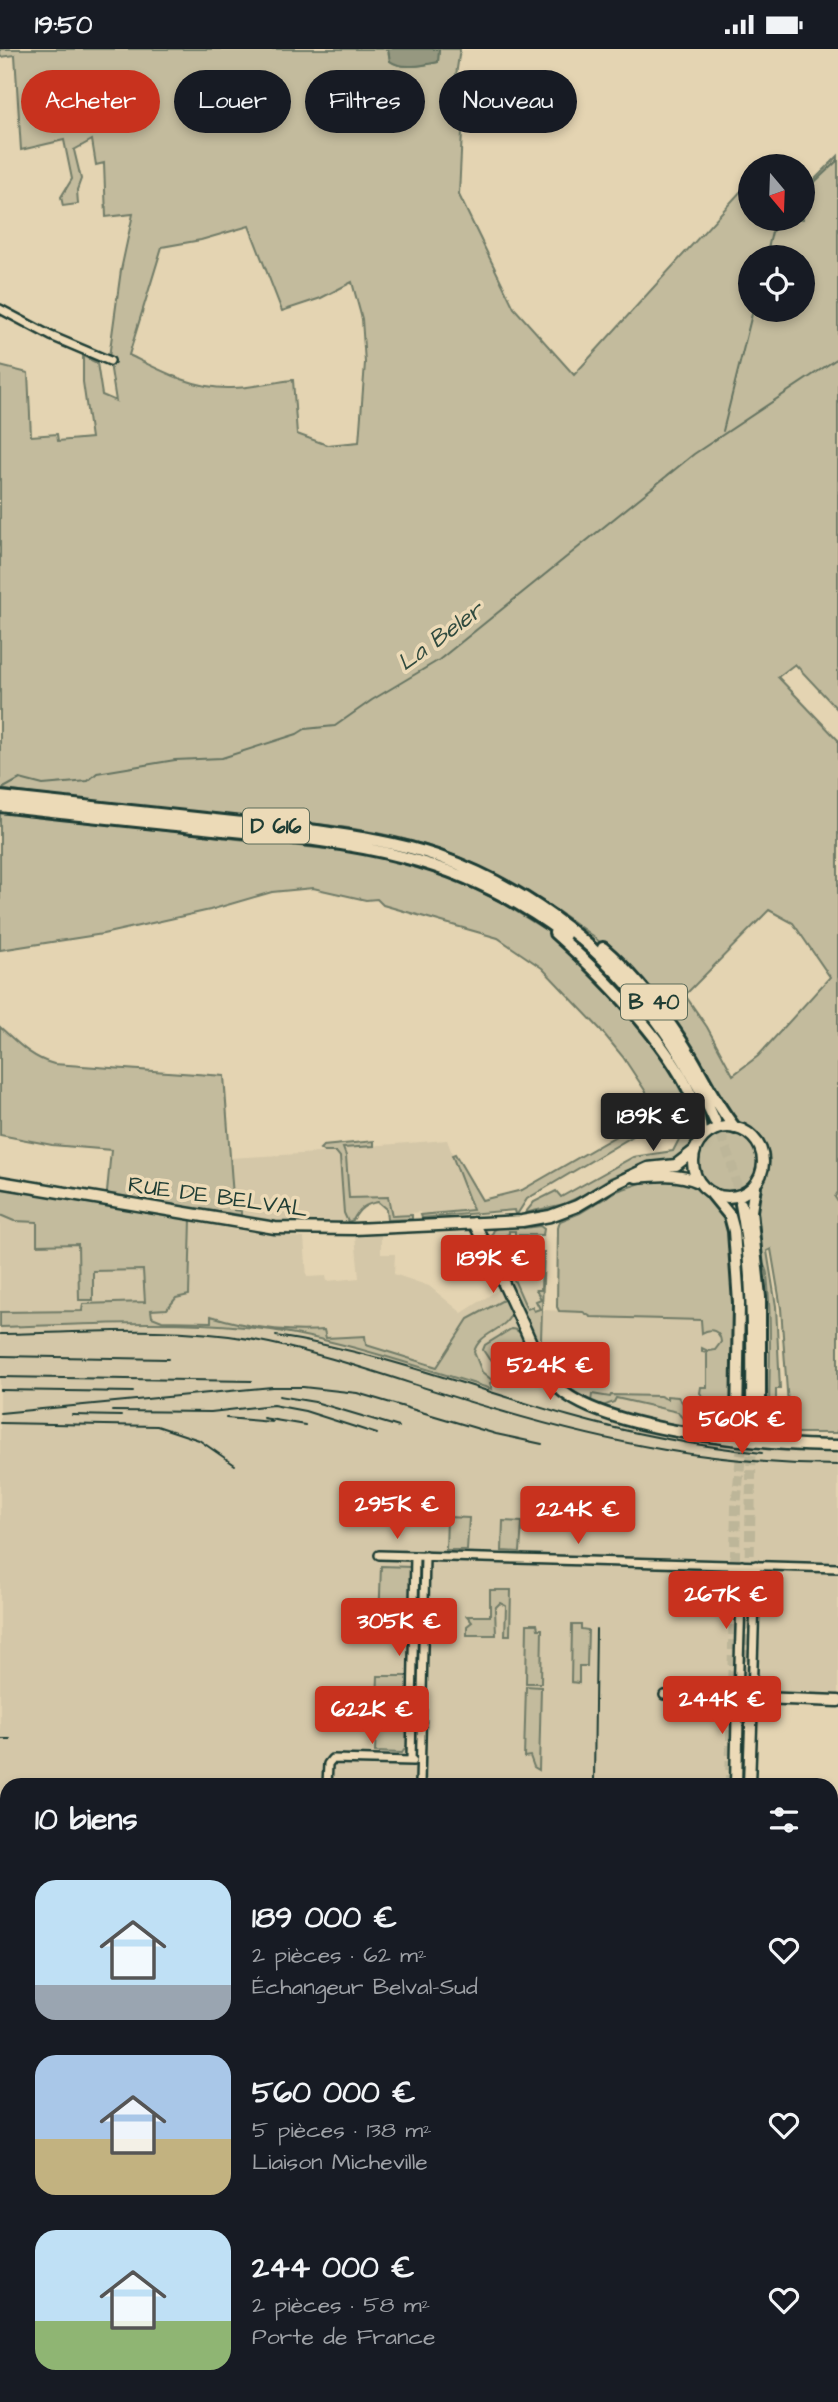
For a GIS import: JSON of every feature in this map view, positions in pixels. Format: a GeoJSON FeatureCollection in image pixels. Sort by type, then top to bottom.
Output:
{"type":"FeatureCollection","features":[{"type":"Feature","properties":{"kind":"highway","name":"D 616"},"geometry":{"type":"LineString","coordinates":[[0,797],[367,838],[437,856],[466,867],[500,883],[537,910]]}},
{"type":"Feature","properties":{"kind":"highway","name":"D 616"},"geometry":{"type":"LineString","coordinates":[[0,806],[366,847],[452,872],[537,910]]}},
{"type":"Feature","properties":{"kind":"highway","name":"B 40"},"geometry":{"type":"LineString","coordinates":[[537,910],[607,961],[640,997],[685,1061],[713,1122]]}},
{"type":"Feature","properties":{"kind":"highway","name":"B 40"},"geometry":{"type":"LineString","coordinates":[[537,910],[567,921],[592,939],[636,980],[672,1027],[701,1073],[718,1107],[735,1128]]}},
{"type":"Feature","properties":{"kind":"highway","name":"B 40"},"geometry":{"type":"LineString","coordinates":[[537,910],[651,1032],[691,1097],[702,1125],[701,1139]]}},
{"type":"Feature","properties":{"kind":"highway"},"geometry":{"type":"LineString","coordinates":[[748,1423],[760,1297],[750,1201],[754,1186]]}},
{"type":"Feature","properties":{"kind":"highway"},"geometry":{"type":"LineString","coordinates":[[712,1194],[730,1216],[734,1231],[748,1423]]}},
{"type":"Feature","properties":{"kind":"highway"},"geometry":{"type":"LineString","coordinates":[[739,1205],[746,1229],[752,1300],[748,1423]]}},
{"type":"Feature","properties":{"kind":"main road"},"geometry":{"type":"LineString","coordinates":[[735,1128],[751,1136],[761,1151],[762,1169],[754,1186],[739,1196],[721,1197],[712,1194],[699,1182],[686,1177],[661,1174],[628,1177],[648,1168],[676,1165],[694,1151],[701,1139],[716,1129],[735,1128]]}},
{"type":"Feature","properties":{"kind":"main road"},"geometry":{"type":"LineString","coordinates":[[694,1151],[693,1167],[699,1182]]}},
{"type":"Feature","properties":{"kind":"main road","name":"RUE DE BELVAL"},"geometry":{"type":"LineString","coordinates":[[0,1182],[284,1229],[335,1230],[541,1218],[564,1212],[628,1177]]}},
{"type":"Feature","properties":{"kind":"main road"},"geometry":{"type":"LineString","coordinates":[[489,1237],[494,1227],[504,1221]]}},
{"type":"Feature","properties":{"kind":"main road"},"geometry":{"type":"LineString","coordinates":[[474,1223],[494,1259],[545,1371],[563,1393],[587,1408],[657,1426],[732,1440],[838,1446]]}},
{"type":"Feature","properties":{"kind":"main road"},"geometry":{"type":"LineString","coordinates":[[486,1223],[494,1259]]}},
{"type":"Feature","properties":{"kind":"main road"},"geometry":{"type":"LineString","coordinates":[[736,1778],[738,1697],[838,1700]]}},
{"type":"Feature","properties":{"kind":"main road"},"geometry":{"type":"LineString","coordinates":[[750,1778],[752,1698]]}},
{"type":"Feature","properties":{"kind":"street"},"geometry":{"type":"LineString","coordinates":[[0,309],[51,336],[110,361]]}},
{"type":"Feature","properties":{"kind":"street"},"geometry":{"type":"LineString","coordinates":[[379,1555],[838,1567]]}},
{"type":"Feature","properties":{"kind":"street"},"geometry":{"type":"LineString","coordinates":[[411,1761],[415,1556]]}},
{"type":"Feature","properties":{"kind":"street"},"geometry":{"type":"LineString","coordinates":[[420,1778],[425,1556]]}},
{"type":"Feature","properties":{"kind":"street"},"geometry":{"type":"LineString","coordinates":[[664,1695],[738,1697],[742,1565]]}},
{"type":"Feature","properties":{"kind":"street"},"geometry":{"type":"LineString","coordinates":[[752,1698],[756,1565]]}},
{"type":"Feature","properties":{"kind":"street"},"geometry":{"type":"LineString","coordinates":[[327,1778],[328,1764],[332,1759],[421,1761]]}},
{"type":"Feature","properties":{"kind":"shaded area"},"geometry":{"type":"Polygon","coordinates":[[[0,49],[388,49],[390,61],[413,66],[438,62],[439,49],[460,49],[457,70],[439,70],[439,133],[462,133],[459,195],[514,308],[574,375],[738,194],[738,231],[816,231],[816,178],[838,156],[838,710],[795,664],[778,677],[838,740],[838,1192],[835,1197],[838,1202],[838,1433],[790,1433],[781,1308],[771,1249],[767,1251],[776,1306],[780,1389],[776,1389],[776,1422],[784,1423],[785,1432],[728,1426],[700,1393],[701,1387],[707,1387],[707,1353],[702,1352],[702,1348],[715,1350],[721,1342],[714,1331],[702,1333],[701,1320],[591,1317],[583,1312],[559,1311],[557,1307],[560,1221],[580,1213],[617,1191],[653,1179],[686,1181],[721,1208],[731,1231],[735,1312],[732,1421],[769,1424],[769,1293],[766,1271],[757,1246],[753,1213],[754,1201],[769,1169],[767,1148],[757,1133],[736,1122],[617,956],[597,940],[555,909],[511,882],[441,850],[394,836],[321,824],[0,789],[0,366],[28,373],[31,436],[57,434],[58,441],[91,438],[83,382],[83,356],[97,363],[102,395],[116,401],[109,357],[121,270],[133,214],[106,217],[104,163],[96,165],[92,140],[74,150],[81,179],[77,190],[78,204],[63,206],[61,197],[72,179],[64,140],[21,150],[15,55],[0,57],[0,49]],[[249,226],[201,240],[162,247],[129,355],[177,377],[215,387],[244,387],[293,380],[297,434],[327,445],[359,442],[365,363],[362,319],[352,282],[321,298],[282,311],[249,226]],[[769,910],[685,995],[707,1027],[733,1075],[758,1056],[830,977],[793,923],[769,910]]]}},
{"type":"Feature","properties":{"kind":"shaded area"},"geometry":{"type":"Polygon","coordinates":[[[388,49],[439,49],[438,62],[413,66],[395,64],[390,61],[388,49]]]}},
{"type":"Feature","properties":{"kind":"shaded area"},"geometry":{"type":"Polygon","coordinates":[[[0,812],[361,853],[393,859],[448,876],[501,902],[552,934],[634,1015],[681,1083],[698,1131],[688,1151],[678,1161],[633,1168],[564,1204],[525,1213],[534,1202],[556,1191],[561,1197],[633,1157],[673,1151],[687,1124],[682,1107],[527,1199],[518,1213],[515,1214],[514,1210],[422,1218],[421,1215],[473,1210],[452,1155],[455,1154],[482,1200],[522,1190],[647,1118],[651,1108],[650,1098],[623,1057],[542,968],[498,938],[383,905],[377,899],[366,900],[313,888],[272,892],[210,910],[103,934],[0,950],[0,812]]]}},
{"type":"Feature","properties":{"kind":"shaded area"},"geometry":{"type":"Polygon","coordinates":[[[0,1027],[31,1054],[54,1064],[224,1076],[234,1210],[241,1211],[241,1215],[211,1211],[210,1214],[113,1197],[107,1192],[111,1150],[52,1145],[0,1135],[0,1027]]]}},
{"type":"Feature","properties":{"kind":"shaded area"},"geometry":{"type":"Polygon","coordinates":[[[728,1133],[739,1135],[752,1146],[757,1162],[755,1173],[744,1186],[728,1191],[717,1189],[704,1178],[699,1162],[701,1151],[712,1138],[728,1133]]]}},
{"type":"Feature","properties":{"kind":"shaded area"},"geometry":{"type":"Polygon","coordinates":[[[447,1140],[474,1210],[391,1216],[387,1197],[349,1198],[343,1148],[447,1140]]]}},
{"type":"Feature","properties":{"kind":"shaded area"},"geometry":{"type":"Polygon","coordinates":[[[374,1141],[374,1146],[343,1148],[349,1198],[388,1197],[392,1216],[412,1215],[412,1219],[387,1220],[386,1209],[378,1202],[363,1208],[348,1222],[344,1213],[340,1157],[336,1152],[324,1152],[320,1149],[323,1146],[374,1141]]]}},
{"type":"Feature","properties":{"kind":"shaded area"},"geometry":{"type":"Polygon","coordinates":[[[336,1152],[340,1157],[344,1213],[348,1222],[276,1221],[241,1215],[240,1211],[234,1210],[230,1158],[336,1152]]]}},
{"type":"Feature","properties":{"kind":"shaded area"},"geometry":{"type":"Polygon","coordinates":[[[0,1188],[191,1219],[189,1295],[176,1298],[167,1309],[151,1310],[152,1317],[162,1321],[211,1322],[211,1316],[267,1328],[324,1330],[326,1338],[365,1336],[366,1345],[437,1367],[468,1319],[507,1298],[512,1310],[510,1317],[482,1340],[474,1352],[482,1372],[493,1381],[490,1383],[492,1389],[370,1352],[277,1331],[184,1323],[0,1327],[0,1312],[82,1311],[83,1304],[145,1302],[143,1270],[93,1271],[93,1300],[79,1300],[78,1244],[37,1245],[37,1222],[14,1221],[0,1215],[0,1188]]]}},
{"type":"Feature","properties":{"kind":"shaded area"},"geometry":{"type":"Polygon","coordinates":[[[0,1215],[14,1221],[37,1222],[38,1245],[78,1244],[93,1271],[144,1270],[145,1303],[83,1304],[83,1311],[0,1312],[0,1215]]]}},
{"type":"Feature","properties":{"kind":"shaded area"},"geometry":{"type":"Polygon","coordinates":[[[190,1221],[249,1232],[304,1238],[307,1277],[326,1276],[327,1281],[359,1278],[355,1236],[381,1235],[381,1254],[395,1254],[394,1274],[429,1286],[462,1313],[501,1288],[507,1298],[468,1319],[437,1367],[366,1345],[365,1336],[325,1338],[324,1330],[301,1332],[236,1324],[212,1316],[211,1322],[162,1321],[151,1317],[151,1310],[167,1309],[176,1298],[189,1295],[190,1221]]]}},
{"type":"Feature","properties":{"kind":"shaded area"},"geometry":{"type":"Polygon","coordinates":[[[504,1225],[519,1225],[524,1228],[540,1226],[544,1229],[543,1235],[515,1235],[515,1231],[509,1231],[501,1250],[527,1309],[532,1307],[534,1311],[540,1309],[536,1301],[541,1299],[536,1290],[541,1290],[544,1252],[541,1339],[550,1358],[562,1367],[548,1370],[495,1254],[491,1236],[494,1230],[504,1225]]]}},
{"type":"Feature","properties":{"kind":"shaded area"},"geometry":{"type":"Polygon","coordinates":[[[515,1230],[516,1235],[545,1234],[541,1291],[537,1290],[541,1299],[540,1309],[534,1312],[527,1309],[500,1249],[504,1247],[508,1231],[515,1230]]]}},
{"type":"Feature","properties":{"kind":"shaded area"},"geometry":{"type":"Polygon","coordinates":[[[512,1310],[553,1367],[560,1367],[550,1358],[541,1339],[543,1310],[583,1312],[591,1317],[701,1320],[703,1332],[714,1331],[721,1342],[715,1350],[703,1349],[707,1352],[707,1388],[700,1393],[743,1446],[838,1455],[838,1701],[752,1698],[756,1566],[742,1565],[736,1778],[0,1778],[0,1327],[163,1324],[245,1327],[327,1340],[491,1389],[489,1380],[474,1356],[475,1348],[478,1342],[508,1322],[512,1310]]]}},
{"type":"Feature","properties":{"kind":"shaded area"},"geometry":{"type":"Polygon","coordinates":[[[511,1329],[524,1338],[531,1354],[528,1361],[502,1362],[489,1359],[483,1350],[485,1345],[511,1329]]]}},
{"type":"Feature","properties":{"kind":"shaded area"},"geometry":{"type":"Polygon","coordinates":[[[592,1394],[610,1397],[660,1396],[667,1399],[667,1396],[678,1397],[695,1417],[709,1417],[718,1428],[690,1423],[678,1412],[616,1398],[614,1402],[603,1406],[591,1402],[592,1394]]]}},
{"type":"Feature","properties":{"kind":"shaded area"},"geometry":{"type":"Polygon","coordinates":[[[447,1517],[469,1518],[467,1550],[446,1550],[447,1517]]]}},
{"type":"Feature","properties":{"kind":"shaded area"},"geometry":{"type":"Polygon","coordinates":[[[503,1521],[522,1522],[520,1552],[502,1551],[503,1521]]]}},
{"type":"Feature","properties":{"kind":"shaded area"},"geometry":{"type":"Polygon","coordinates":[[[381,1566],[411,1567],[409,1623],[379,1623],[381,1566]]]}},
{"type":"Feature","properties":{"kind":"shaded area"},"geometry":{"type":"Polygon","coordinates":[[[490,1590],[511,1590],[510,1635],[505,1635],[506,1606],[500,1603],[495,1608],[496,1635],[467,1635],[467,1626],[472,1622],[467,1616],[490,1616],[490,1590]]]}},
{"type":"Feature","properties":{"kind":"shaded area"},"geometry":{"type":"Polygon","coordinates":[[[527,1624],[537,1624],[538,1629],[542,1629],[541,1683],[526,1683],[527,1624]]]}},
{"type":"Feature","properties":{"kind":"shaded area"},"geometry":{"type":"Polygon","coordinates":[[[572,1625],[581,1625],[581,1629],[588,1630],[587,1666],[579,1666],[579,1683],[571,1682],[572,1625]]]}},
{"type":"Feature","properties":{"kind":"shaded area"},"geometry":{"type":"Polygon","coordinates":[[[378,1676],[408,1676],[407,1746],[402,1753],[375,1752],[378,1676]]]}},
{"type":"Feature","properties":{"kind":"shaded area"},"geometry":{"type":"Polygon","coordinates":[[[526,1686],[541,1687],[539,1770],[534,1767],[530,1756],[524,1757],[526,1686]]]}},
{"type":"Feature","properties":{"kind":"waterway"},"geometry":{"type":"LineString","coordinates":[[816,181],[838,160]]}},
{"type":"Feature","properties":{"kind":"waterway"},"geometry":{"type":"LineString","coordinates":[[769,245],[773,231]]}},
{"type":"Feature","properties":{"kind":"waterway"},"geometry":{"type":"LineString","coordinates":[[723,431],[750,322]]}},
{"type":"Feature","properties":{"kind":"waterway","name":"La Beler"},"geometry":{"type":"LineString","coordinates":[[0,790],[20,779],[43,785],[88,781],[97,773],[175,760],[222,758],[305,729],[335,726],[372,700],[439,660],[694,454],[838,358]]}},
{"type":"Feature","properties":{"kind":"tunnel"},"geometry":{"type":"LineString","coordinates":[[715,1121],[731,1161],[741,1204]]}},
{"type":"Feature","properties":{"kind":"tunnel"},"geometry":{"type":"LineString","coordinates":[[730,1778],[736,1507],[744,1423]]}},
{"type":"Feature","properties":{"kind":"tunnel"},"geometry":{"type":"LineString","coordinates":[[747,1705],[752,1423]]}},
{"type":"Feature","properties":{"kind":"railway"},"geometry":{"type":"LineString","coordinates":[[0,1334],[156,1331],[249,1339],[311,1353],[494,1409],[622,1442],[749,1461],[838,1465]]}},
{"type":"Feature","properties":{"kind":"railway"},"geometry":{"type":"LineString","coordinates":[[276,1336],[350,1351],[569,1416],[641,1434],[762,1453]]}},
{"type":"Feature","properties":{"kind":"railway"},"geometry":{"type":"LineString","coordinates":[[0,1356],[168,1359]]}},
{"type":"Feature","properties":{"kind":"railway"},"geometry":{"type":"LineString","coordinates":[[0,1377],[252,1381]]}},
{"type":"Feature","properties":{"kind":"railway"},"geometry":{"type":"LineString","coordinates":[[0,1413],[272,1387],[303,1387],[357,1393],[496,1434],[542,1444]]}},
{"type":"Feature","properties":{"kind":"railway"},"geometry":{"type":"LineString","coordinates":[[0,1390],[133,1392]]}},
{"type":"Feature","properties":{"kind":"railway"},"geometry":{"type":"LineString","coordinates":[[279,1396],[315,1402],[399,1427]]}},
{"type":"Feature","properties":{"kind":"railway"},"geometry":{"type":"LineString","coordinates":[[112,1411],[211,1412],[273,1405],[305,1411],[377,1434]]}},
{"type":"Feature","properties":{"kind":"railway"},"geometry":{"type":"LineString","coordinates":[[72,1415],[121,1416]]}},
{"type":"Feature","properties":{"kind":"railway"},"geometry":{"type":"LineString","coordinates":[[226,1418],[272,1422]]}},
{"type":"Feature","properties":{"kind":"railway"},"geometry":{"type":"LineString","coordinates":[[263,1418],[305,1425]]}},
{"type":"Feature","properties":{"kind":"railway"},"geometry":{"type":"LineString","coordinates":[[0,1423],[157,1426],[199,1440],[235,1465]]}},
{"type":"Feature","properties":{"kind":"railway"},"geometry":{"type":"LineString","coordinates":[[594,1778],[596,1629]]}},
{"type":"Feature","properties":{"kind":"railway"},"geometry":{"type":"LineString","coordinates":[[0,1739],[10,1739]]}}]}
